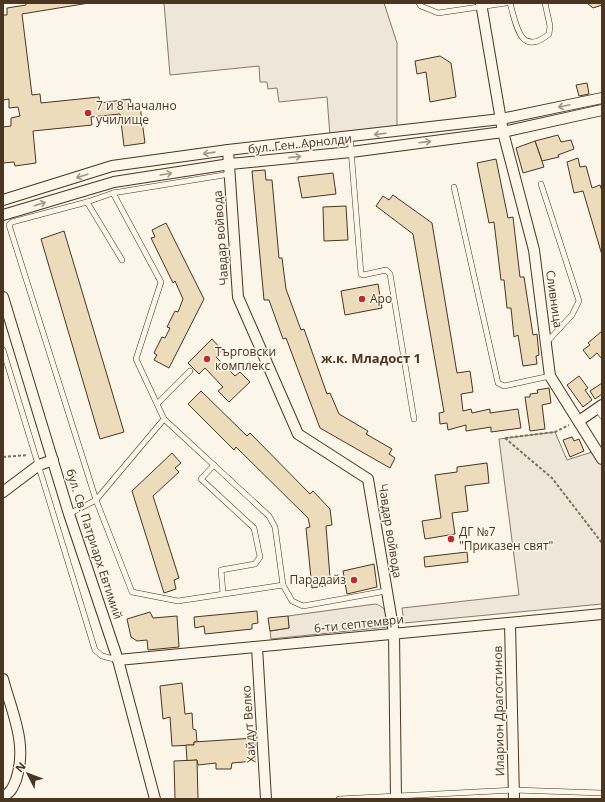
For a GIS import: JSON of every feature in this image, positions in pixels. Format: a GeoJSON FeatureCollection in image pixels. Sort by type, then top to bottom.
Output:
{"type":"FeatureCollection","features":[{"type":"Feature","properties":{"kind":"street","name":"Сливница"},"geometry":{"type":"LineString","coordinates":[[482,5],[503,132],[529,228],[550,376],[602,459]]}},
{"type":"Feature","properties":{"kind":"street","name":"бул. Ген. Арнолди"},"geometry":{"type":"LineString","coordinates":[[3,200],[112,166],[228,150],[501,119],[602,98]]}},
{"type":"Feature","properties":{"kind":"street","name":"бул. Ген. Арнолди"},"geometry":{"type":"LineString","coordinates":[[6,218],[114,182],[230,169],[503,132],[602,110]]}},
{"type":"Feature","properties":{"kind":"street","name":"Чавдар войвода"},"geometry":{"type":"LineString","coordinates":[[228,150],[238,297],[298,434],[368,479],[394,633],[396,798]]}},
{"type":"Feature","properties":{"kind":"street","name":"бул. Св. Патриарх Евтимий"},"geometry":{"type":"LineString","coordinates":[[3,297],[69,514],[118,660],[155,799]]}},
{"type":"Feature","properties":{"kind":"street"},"geometry":{"type":"LineString","coordinates":[[579,421],[600,410]]}},
{"type":"Feature","properties":{"kind":"street"},"geometry":{"type":"LineString","coordinates":[[3,492],[37,460],[53,460]]}},
{"type":"Feature","properties":{"kind":"street","name":"6-ти септември"},"geometry":{"type":"LineString","coordinates":[[118,660],[602,614]]}},
{"type":"Feature","properties":{"kind":"street","name":"Иларион Драгостинов"},"geometry":{"type":"LineString","coordinates":[[510,623],[514,795]]}},
{"type":"Feature","properties":{"kind":"street","name":"Хайдут Велко"},"geometry":{"type":"LineString","coordinates":[[257,647],[266,799]]}},
{"type":"Feature","properties":{"kind":"street"},"geometry":{"type":"LineString","coordinates":[[3,796],[8,794],[14,786],[19,772],[21,744],[18,727],[4,683]]}},
{"type":"Feature","properties":{"kind":"lane"},"geometry":{"type":"LineString","coordinates":[[419,3],[420,6],[438,13],[482,5],[506,3]]}},
{"type":"Feature","properties":{"kind":"lane"},"geometry":{"type":"LineString","coordinates":[[510,3],[519,36],[526,42],[543,40],[549,34],[550,26],[545,3]]}},
{"type":"Feature","properties":{"kind":"lane"},"geometry":{"type":"LineString","coordinates":[[350,137],[361,274],[363,275],[386,270],[390,274],[414,419]]}},
{"type":"Feature","properties":{"kind":"lane"},"geometry":{"type":"LineString","coordinates":[[230,169],[113,193],[87,202],[6,218],[96,500],[132,592],[178,601],[283,585]]}},
{"type":"Feature","properties":{"kind":"lane"},"geometry":{"type":"LineString","coordinates":[[541,184],[579,301],[572,315],[546,343]]}},
{"type":"Feature","properties":{"kind":"lane"},"geometry":{"type":"LineString","coordinates":[[454,187],[498,383],[504,386],[550,376]]}},
{"type":"Feature","properties":{"kind":"lane"},"geometry":{"type":"LineString","coordinates":[[113,193],[154,266],[160,282],[136,359],[164,419],[269,516],[275,527],[283,585],[292,601],[302,606],[386,591]]}},
{"type":"Feature","properties":{"kind":"lane"},"geometry":{"type":"LineString","coordinates":[[87,202],[122,260]]}},
{"type":"Feature","properties":{"kind":"lane"},"geometry":{"type":"LineString","coordinates":[[3,350],[95,650],[102,656],[118,660]]}},
{"type":"Feature","properties":{"kind":"lane"},"geometry":{"type":"LineString","coordinates":[[157,404],[190,371]]}},
{"type":"Feature","properties":{"kind":"lane"},"geometry":{"type":"LineString","coordinates":[[69,514],[96,500],[164,419]]}},
{"type":"Feature","properties":{"kind":"lane"},"geometry":{"type":"LineString","coordinates":[[214,465],[202,479],[254,528],[260,557],[255,564],[221,570],[223,593]]}},
{"type":"Feature","properties":{"kind":"lane"},"geometry":{"type":"LineString","coordinates":[[338,799],[602,793]]}},
{"type":"Feature","properties":{"kind":"path"},"geometry":{"type":"LineString","coordinates":[[579,421],[554,432],[505,438],[552,478],[602,543]]}},
{"type":"Feature","properties":{"kind":"path"},"geometry":{"type":"LineString","coordinates":[[3,457],[37,460]]}},
{"type":"Feature","properties":{"kind":"shaded area"},"geometry":{"type":"Polygon","coordinates":[[[164,3],[384,3],[397,43],[397,128],[330,136],[327,97],[279,102],[277,88],[268,89],[267,82],[260,82],[259,66],[170,75],[164,3]]]}},
{"type":"Feature","properties":{"kind":"shaded area"},"geometry":{"type":"Polygon","coordinates":[[[555,432],[567,460],[595,451],[602,463],[602,604],[404,623],[402,608],[519,595],[499,439],[555,432]]]}},
{"type":"Feature","properties":{"kind":"shaded area"},"geometry":{"type":"Polygon","coordinates":[[[375,604],[382,607],[386,612],[387,627],[271,639],[270,631],[289,628],[288,616],[375,604]]]}},
{"type":"Feature","properties":{"kind":"building"},"geometry":{"type":"Polygon","coordinates":[[[26,3],[89,3],[22,14],[32,95],[40,94],[41,103],[99,97],[100,103],[130,99],[132,107],[140,106],[145,143],[124,146],[120,114],[91,117],[92,125],[33,131],[36,163],[15,166],[14,162],[3,163],[3,127],[11,126],[11,118],[20,116],[18,107],[9,108],[9,99],[3,100],[3,15],[7,15],[7,8],[26,5],[26,3]]]}},
{"type":"Feature","properties":{"kind":"building"},"geometry":{"type":"Polygon","coordinates":[[[587,3],[602,3],[602,5],[593,8],[587,3]]]}},
{"type":"Feature","properties":{"kind":"building"},"geometry":{"type":"Polygon","coordinates":[[[440,56],[451,63],[456,97],[430,102],[426,72],[417,74],[415,61],[440,56]]]}},
{"type":"Feature","properties":{"kind":"building"},"geometry":{"type":"Polygon","coordinates":[[[587,83],[589,94],[579,96],[576,85],[587,83]]]}},
{"type":"Feature","properties":{"kind":"building"},"geometry":{"type":"Polygon","coordinates":[[[558,135],[561,142],[571,140],[574,149],[558,155],[559,157],[542,161],[535,141],[558,135]]]}},
{"type":"Feature","properties":{"kind":"building"},"geometry":{"type":"Polygon","coordinates":[[[535,141],[544,167],[523,173],[516,148],[535,141]]]}},
{"type":"Feature","properties":{"kind":"building"},"geometry":{"type":"Polygon","coordinates":[[[578,158],[580,167],[586,166],[592,188],[600,185],[602,191],[602,255],[583,191],[574,193],[567,162],[578,158]]]}},
{"type":"Feature","properties":{"kind":"building"},"geometry":{"type":"Polygon","coordinates":[[[496,159],[508,218],[513,217],[520,277],[524,277],[533,335],[537,334],[539,355],[536,356],[537,364],[523,366],[518,335],[514,337],[511,308],[507,308],[504,280],[501,280],[494,222],[489,223],[477,163],[496,159]]]}},
{"type":"Feature","properties":{"kind":"building"},"geometry":{"type":"Polygon","coordinates":[[[265,170],[266,180],[272,180],[279,258],[282,258],[286,289],[301,330],[304,329],[327,394],[330,393],[339,414],[368,431],[366,434],[392,449],[389,454],[395,458],[390,468],[320,428],[286,338],[283,339],[269,300],[264,300],[252,171],[265,170]]]}},
{"type":"Feature","properties":{"kind":"building"},"geometry":{"type":"Polygon","coordinates":[[[333,173],[336,194],[302,198],[298,177],[333,173]]]}},
{"type":"Feature","properties":{"kind":"building"},"geometry":{"type":"Polygon","coordinates":[[[393,195],[432,223],[457,373],[470,371],[473,392],[461,394],[463,411],[471,409],[472,413],[490,409],[490,413],[518,409],[521,428],[491,432],[491,427],[466,431],[466,425],[448,430],[447,423],[440,424],[439,413],[444,412],[413,234],[376,206],[383,196],[389,200],[393,195]]]}},
{"type":"Feature","properties":{"kind":"building"},"geometry":{"type":"Polygon","coordinates":[[[346,206],[348,240],[324,241],[323,207],[346,206]]]}},
{"type":"Feature","properties":{"kind":"building"},"geometry":{"type":"Polygon","coordinates":[[[166,223],[204,299],[169,368],[154,360],[157,355],[154,353],[162,337],[165,338],[170,328],[167,327],[175,311],[178,312],[183,299],[175,281],[173,283],[151,238],[155,237],[152,230],[166,223]]]}},
{"type":"Feature","properties":{"kind":"building"},"geometry":{"type":"Polygon","coordinates":[[[64,231],[124,432],[100,439],[41,239],[64,231]]]}},
{"type":"Feature","properties":{"kind":"building","name":"Аро"},"geometry":{"type":"Polygon","coordinates":[[[378,284],[382,308],[345,315],[341,291],[378,284]]]}},
{"type":"Feature","properties":{"kind":"building"},"geometry":{"type":"Polygon","coordinates":[[[602,331],[602,359],[597,353],[590,359],[583,350],[590,345],[588,343],[602,331]]]}},
{"type":"Feature","properties":{"kind":"building"},"geometry":{"type":"Polygon","coordinates":[[[212,339],[222,350],[216,357],[235,376],[240,372],[250,382],[229,402],[218,391],[223,387],[205,368],[199,374],[188,363],[212,339]]]}},
{"type":"Feature","properties":{"kind":"building"},"geometry":{"type":"Polygon","coordinates":[[[579,376],[588,388],[585,390],[592,400],[583,407],[567,385],[579,376]]]}},
{"type":"Feature","properties":{"kind":"building"},"geometry":{"type":"Polygon","coordinates":[[[602,383],[602,394],[595,399],[590,391],[602,383]]]}},
{"type":"Feature","properties":{"kind":"building"},"geometry":{"type":"Polygon","coordinates":[[[549,388],[551,403],[542,405],[545,429],[530,431],[525,397],[530,397],[530,394],[538,393],[537,390],[549,388]]]}},
{"type":"Feature","properties":{"kind":"building"},"geometry":{"type":"Polygon","coordinates":[[[201,391],[247,436],[250,433],[310,494],[313,491],[330,509],[332,525],[326,526],[330,578],[324,578],[325,586],[312,588],[306,528],[310,527],[308,518],[236,447],[234,450],[188,404],[201,391]]]}},
{"type":"Feature","properties":{"kind":"building"},"geometry":{"type":"Polygon","coordinates":[[[572,437],[574,441],[579,439],[584,451],[570,457],[563,440],[572,437]]]}},
{"type":"Feature","properties":{"kind":"building"},"geometry":{"type":"Polygon","coordinates":[[[172,453],[181,463],[175,468],[179,472],[153,496],[179,578],[174,580],[176,589],[164,593],[132,491],[172,453]]]}},
{"type":"Feature","properties":{"kind":"building"},"geometry":{"type":"Polygon","coordinates":[[[487,463],[489,483],[465,486],[468,511],[452,513],[455,534],[425,539],[422,521],[441,518],[435,475],[457,472],[457,467],[487,463]]]}},
{"type":"Feature","properties":{"kind":"building"},"geometry":{"type":"Polygon","coordinates":[[[467,552],[468,562],[425,567],[424,557],[467,552]]]}},
{"type":"Feature","properties":{"kind":"building"},"geometry":{"type":"Polygon","coordinates":[[[374,564],[377,587],[347,594],[343,571],[374,564]]]}},
{"type":"Feature","properties":{"kind":"building"},"geometry":{"type":"Polygon","coordinates":[[[257,611],[258,623],[252,624],[252,629],[205,634],[204,626],[195,628],[194,617],[257,611]]]}},
{"type":"Feature","properties":{"kind":"building"},"geometry":{"type":"Polygon","coordinates":[[[150,612],[153,618],[177,616],[179,647],[148,650],[147,640],[137,641],[131,637],[127,619],[150,612]]]}},
{"type":"Feature","properties":{"kind":"building"},"geometry":{"type":"Polygon","coordinates":[[[288,616],[289,628],[270,631],[268,618],[288,616]]]}},
{"type":"Feature","properties":{"kind":"building"},"geometry":{"type":"Polygon","coordinates":[[[182,683],[185,714],[192,713],[193,729],[196,730],[197,742],[194,742],[194,745],[172,746],[170,717],[163,719],[160,686],[182,683]]]}},
{"type":"Feature","properties":{"kind":"building"},"geometry":{"type":"Polygon","coordinates":[[[255,738],[255,761],[232,763],[231,769],[216,769],[216,763],[198,765],[197,760],[187,761],[186,745],[194,745],[194,742],[255,738]]]}},
{"type":"Feature","properties":{"kind":"building"},"geometry":{"type":"Polygon","coordinates":[[[197,760],[198,799],[175,799],[174,761],[197,760]]]}},
{"type":"Feature","properties":{"kind":"place","name":"7 и 8 начално училище"},"geometry":{"type":"Point","coordinates":[88,113]}},
{"type":"Feature","properties":{"kind":"place","name":"Аро"},"geometry":{"type":"Point","coordinates":[362,299]}},
{"type":"Feature","properties":{"kind":"place","name":"Търговски комплекс"},"geometry":{"type":"Point","coordinates":[207,359]}},
{"type":"Feature","properties":{"kind":"place","name":"ДГ №7 \"Приказен свят\""},"geometry":{"type":"Point","coordinates":[451,539]}},
{"type":"Feature","properties":{"kind":"place","name":"Парадайз"},"geometry":{"type":"Point","coordinates":[354,580]}},
{"type":"Feature","properties":{"kind":"district","name":"ж.к. Младост 1"},"geometry":{"type":"Point","coordinates":[371,358]}}]}
